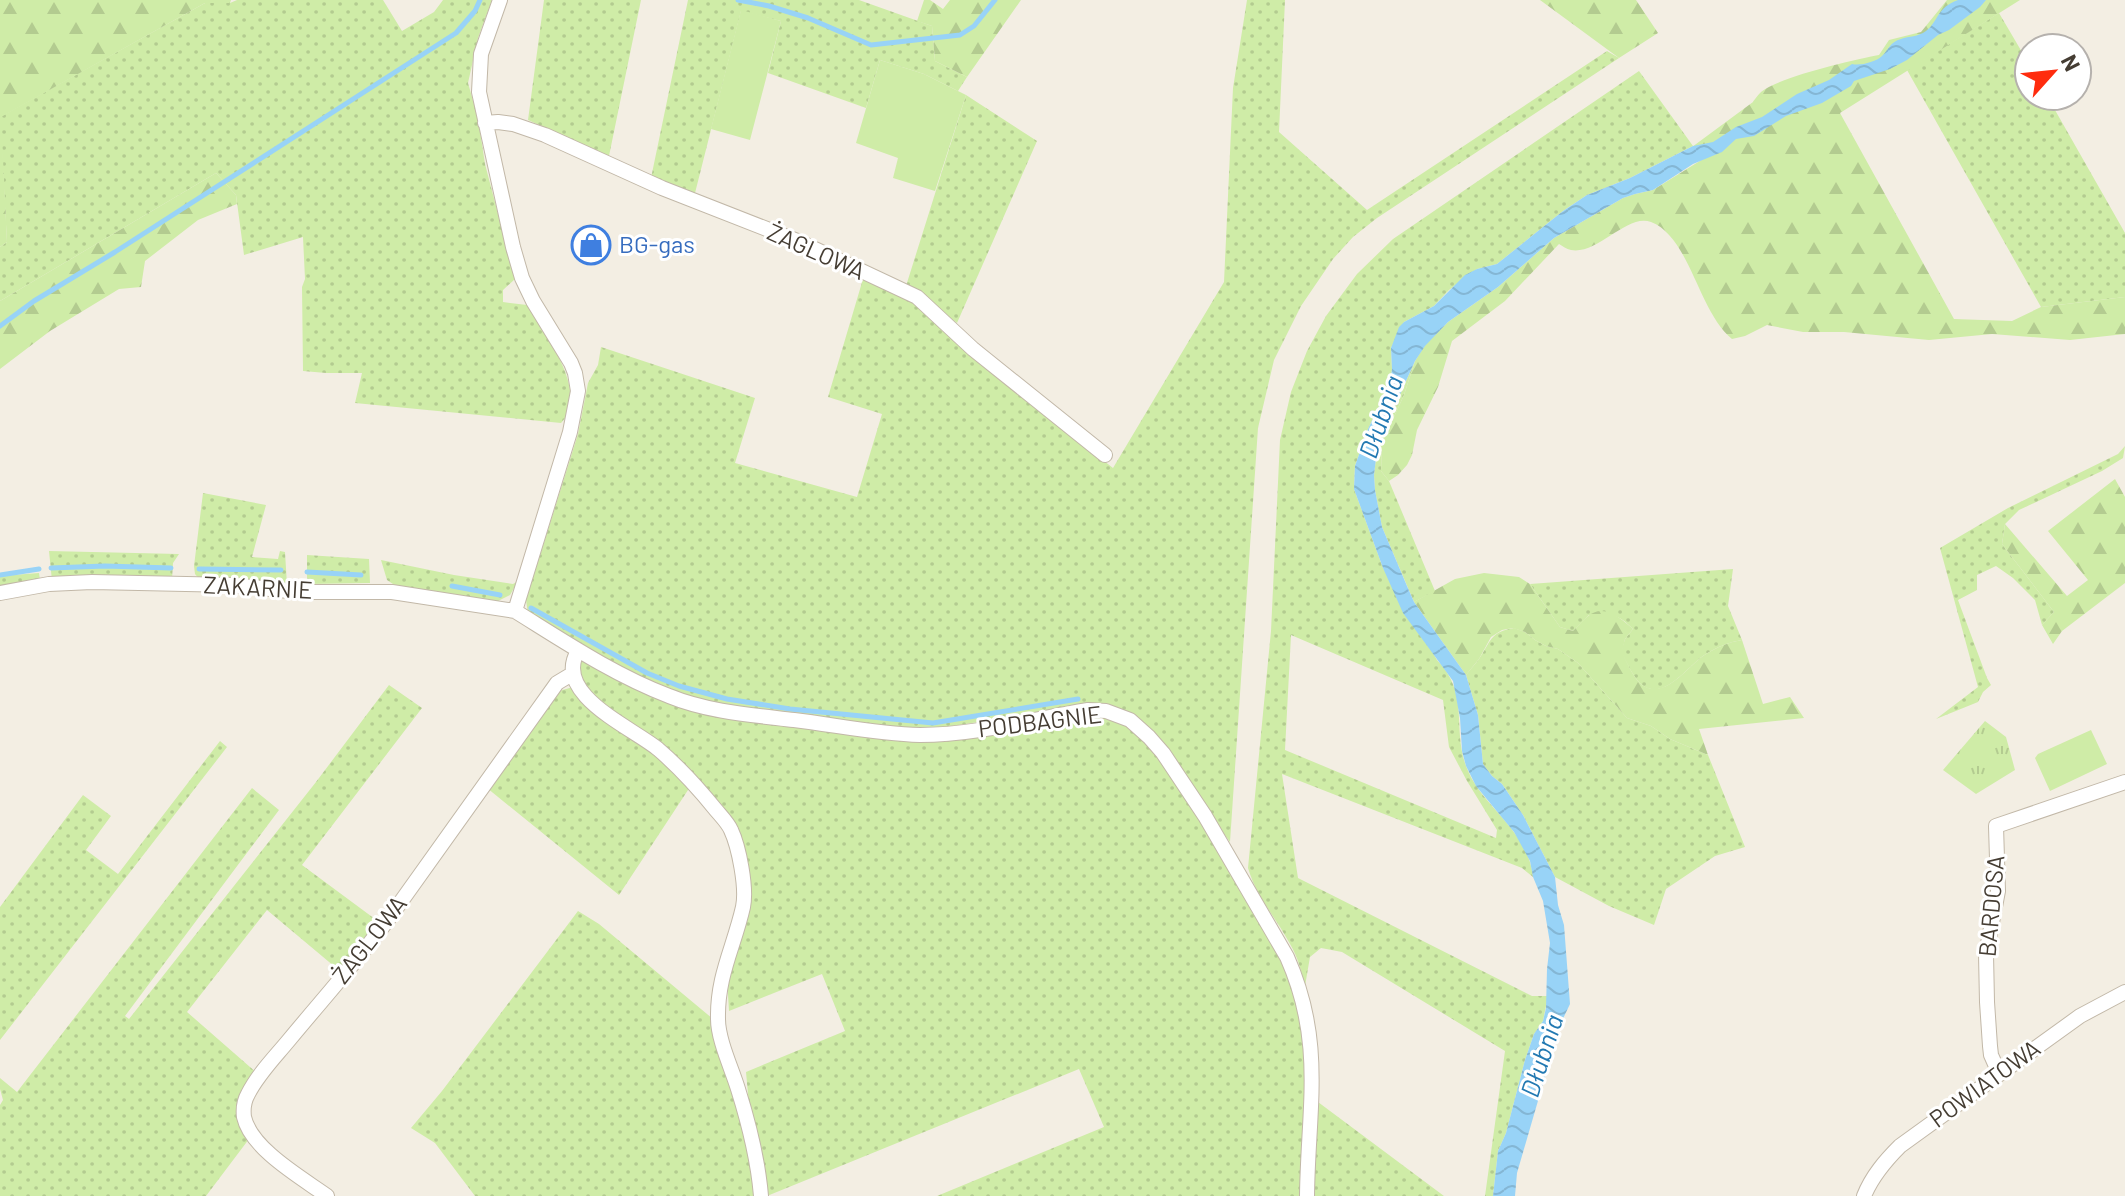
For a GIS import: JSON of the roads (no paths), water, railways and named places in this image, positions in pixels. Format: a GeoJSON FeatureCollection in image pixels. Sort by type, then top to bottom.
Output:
{"type":"FeatureCollection","features":[{"type":"Feature","properties":{"kind":"street"},"geometry":{"type":"LineString","coordinates":[[500,0],[480,63],[479,92],[485,123],[522,278],[571,363],[578,391],[563,459],[515,611],[578,651],[573,658],[572,674],[590,701],[658,749],[698,788],[730,828],[741,861],[744,904],[721,976],[718,1022],[759,1167],[761,1196]]}},
{"type":"Feature","properties":{"kind":"street","name":"ŻAGLOWA"},"geometry":{"type":"LineString","coordinates":[[485,123],[505,122],[545,135],[719,212],[787,236],[917,297],[973,349],[1105,455]]}},
{"type":"Feature","properties":{"kind":"street","name":"ZAKARNIE"},"geometry":{"type":"LineString","coordinates":[[0,593],[49,584],[92,582],[233,585],[297,592],[392,592],[515,611]]}},
{"type":"Feature","properties":{"kind":"street","name":"PODBAGNIE"},"geometry":{"type":"LineString","coordinates":[[578,651],[667,696],[692,704],[727,712],[867,731],[920,735],[960,733],[1088,710],[1106,711],[1130,720],[1163,753],[1196,803],[1276,937],[1296,977],[1305,1010],[1313,1070],[1307,1196]]}},
{"type":"Feature","properties":{"kind":"street","name":"ŻAGLOWA"},"geometry":{"type":"LineString","coordinates":[[327,1196],[272,1155],[254,1137],[244,1118],[247,1095],[364,952],[557,683],[572,674]]}},
{"type":"Feature","properties":{"kind":"street","name":"BARDOSA"},"geometry":{"type":"LineString","coordinates":[[1999,1073],[1991,1055],[1986,978],[1986,954],[1998,891],[1996,826],[2125,782]]}},
{"type":"Feature","properties":{"kind":"street","name":"POWIATOWA"},"geometry":{"type":"LineString","coordinates":[[1864,1196],[1873,1177],[1900,1146],[2080,1016],[2125,992]]}},
{"type":"Feature","properties":{"kind":"water","name":"Dłubnia"},"geometry":{"type":"Polygon","coordinates":[[[1958,0],[1986,0],[1907,60],[1854,81],[1851,86],[1822,103],[1786,116],[1754,136],[1736,139],[1722,152],[1693,164],[1653,190],[1623,198],[1554,238],[1498,287],[1448,322],[1425,346],[1379,434],[1374,475],[1382,527],[1414,602],[1466,675],[1478,715],[1483,764],[1502,784],[1523,815],[1555,877],[1564,925],[1570,1004],[1560,1025],[1517,1173],[1515,1196],[1493,1196],[1498,1151],[1506,1133],[1525,1060],[1546,1008],[1550,943],[1543,901],[1530,861],[1514,832],[1476,786],[1466,766],[1453,681],[1403,613],[1354,489],[1355,466],[1368,429],[1390,384],[1391,348],[1399,327],[1434,306],[1465,275],[1497,264],[1587,195],[1630,178],[1693,146],[1713,142],[1736,127],[1762,117],[1797,94],[1829,80],[1852,64],[1876,60],[1894,42],[1926,31],[1946,7],[1958,0]]]}},
{"type":"Feature","properties":{"kind":"waterway"},"geometry":{"type":"LineString","coordinates":[[0,326],[34,301],[456,33],[475,11],[480,0]]}},
{"type":"Feature","properties":{"kind":"waterway"},"geometry":{"type":"LineString","coordinates":[[738,0],[808,18],[871,45],[960,35],[974,26],[995,0]]}},
{"type":"Feature","properties":{"kind":"waterway"},"geometry":{"type":"LineString","coordinates":[[51,568],[171,568]]}},
{"type":"Feature","properties":{"kind":"waterway"},"geometry":{"type":"LineString","coordinates":[[0,575],[39,569]]}},
{"type":"Feature","properties":{"kind":"waterway"},"geometry":{"type":"LineString","coordinates":[[199,569],[281,570]]}},
{"type":"Feature","properties":{"kind":"waterway"},"geometry":{"type":"LineString","coordinates":[[307,572],[361,575]]}},
{"type":"Feature","properties":{"kind":"waterway"},"geometry":{"type":"LineString","coordinates":[[452,586],[500,595]]}},
{"type":"Feature","properties":{"kind":"waterway"},"geometry":{"type":"LineString","coordinates":[[531,608],[647,673],[679,686],[727,699],[790,709],[933,723],[1078,699]]}},
{"type":"Feature","properties":{"kind":"place","name":"BG-gas"},"geometry":{"type":"Point","coordinates":[591,245]}}]}
